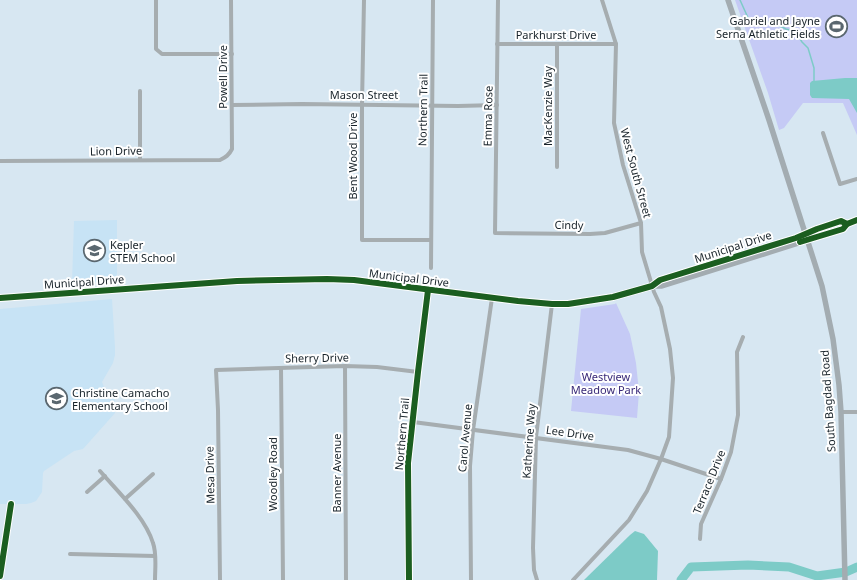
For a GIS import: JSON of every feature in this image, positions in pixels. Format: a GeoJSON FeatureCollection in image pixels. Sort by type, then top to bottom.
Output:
{"type":"FeatureCollection","features":[{"type":"Feature","properties":{"kind":"street"},"geometry":{"type":"LineString","coordinates":[[156,0],[156,49],[162,54],[232,54]]}},
{"type":"Feature","properties":{"kind":"street","name":"Powell Drive"},"geometry":{"type":"LineString","coordinates":[[230,153],[232,149],[231,0]]}},
{"type":"Feature","properties":{"kind":"street","name":"Bent Wood Drive"},"geometry":{"type":"LineString","coordinates":[[364,0],[362,240],[431,240]]}},
{"type":"Feature","properties":{"kind":"street","name":"Northern Trail"},"geometry":{"type":"LineString","coordinates":[[431,268],[433,0]]}},
{"type":"Feature","properties":{"kind":"street","name":"Emma Rose"},"geometry":{"type":"LineString","coordinates":[[495,233],[498,0]]}},
{"type":"Feature","properties":{"kind":"street","name":"West South Street"},"geometry":{"type":"LineString","coordinates":[[573,580],[629,520],[647,491],[669,437],[673,378],[670,349],[661,307],[652,286],[642,252],[641,223],[623,165],[614,124],[616,44],[602,0]]}},
{"type":"Feature","properties":{"kind":"street"},"geometry":{"type":"LineString","coordinates":[[728,0],[805,234]]}},
{"type":"Feature","properties":{"kind":"street","name":"Parkhurst Drive"},"geometry":{"type":"LineString","coordinates":[[497,44],[616,44]]}},
{"type":"Feature","properties":{"kind":"street","name":"MacKenzie Way"},"geometry":{"type":"LineString","coordinates":[[556,45],[557,167]]}},
{"type":"Feature","properties":{"kind":"street"},"geometry":{"type":"LineString","coordinates":[[140,91],[140,160]]}},
{"type":"Feature","properties":{"kind":"street","name":"Mason Street"},"geometry":{"type":"LineString","coordinates":[[232,105],[497,105]]}},
{"type":"Feature","properties":{"kind":"street"},"geometry":{"type":"LineString","coordinates":[[822,133],[840,184],[857,179]]}},
{"type":"Feature","properties":{"kind":"street","name":"Lion Drive"},"geometry":{"type":"LineString","coordinates":[[0,161],[220,160],[230,153]]}},
{"type":"Feature","properties":{"kind":"street"},"geometry":{"type":"LineString","coordinates":[[847,224],[857,220]]}},
{"type":"Feature","properties":{"kind":"street","name":"Municipal Drive"},"geometry":{"type":"LineString","coordinates":[[0,298],[237,281],[327,279],[518,301],[568,304],[605,299],[652,286],[662,286],[697,272],[766,246],[796,238],[842,221],[847,224],[843,229],[768,253],[697,272]]}},
{"type":"Feature","properties":{"kind":"street","name":"Cindy"},"geometry":{"type":"LineString","coordinates":[[495,233],[605,233],[641,223]]}},
{"type":"Feature","properties":{"kind":"street","name":"South Bagdad Road"},"geometry":{"type":"LineString","coordinates":[[805,234],[822,286],[833,339],[839,385],[845,580]]}},
{"type":"Feature","properties":{"kind":"street"},"geometry":{"type":"LineString","coordinates":[[766,246],[768,253]]}},
{"type":"Feature","properties":{"kind":"street","name":"Northern Trail"},"geometry":{"type":"LineString","coordinates":[[409,580],[408,463],[428,290]]}},
{"type":"Feature","properties":{"kind":"street","name":"Carol Avenue"},"geometry":{"type":"LineString","coordinates":[[471,580],[470,466],[492,298]]}},
{"type":"Feature","properties":{"kind":"street","name":"Katherine Way"},"geometry":{"type":"LineString","coordinates":[[537,580],[534,570],[533,548],[536,437],[552,304]]}},
{"type":"Feature","properties":{"kind":"street","name":"Terrace Drive"},"geometry":{"type":"LineString","coordinates":[[700,539],[701,524],[731,452],[738,415],[737,352],[743,336]]}},
{"type":"Feature","properties":{"kind":"street","name":"Sherry Drive"},"geometry":{"type":"LineString","coordinates":[[216,370],[345,366],[377,367],[418,372]]}},
{"type":"Feature","properties":{"kind":"street","name":"Banner Avenue"},"geometry":{"type":"LineString","coordinates":[[345,366],[346,580]]}},
{"type":"Feature","properties":{"kind":"street","name":"Woodley Road"},"geometry":{"type":"LineString","coordinates":[[281,368],[283,580]]}},
{"type":"Feature","properties":{"kind":"street","name":"Mesa Drive"},"geometry":{"type":"LineString","coordinates":[[216,370],[218,410],[220,580]]}},
{"type":"Feature","properties":{"kind":"street"},"geometry":{"type":"LineString","coordinates":[[841,412],[857,412]]}},
{"type":"Feature","properties":{"kind":"street","name":"Lee Drive"},"geometry":{"type":"LineString","coordinates":[[413,422],[628,450],[661,459],[721,479]]}},
{"type":"Feature","properties":{"kind":"street"},"geometry":{"type":"LineString","coordinates":[[100,471],[125,499],[144,524],[153,544],[155,556],[155,580]]}},
{"type":"Feature","properties":{"kind":"street"},"geometry":{"type":"LineString","coordinates":[[125,499],[153,474]]}},
{"type":"Feature","properties":{"kind":"street"},"geometry":{"type":"LineString","coordinates":[[87,492],[105,476]]}},
{"type":"Feature","properties":{"kind":"street"},"geometry":{"type":"LineString","coordinates":[[0,576],[11,504]]}},
{"type":"Feature","properties":{"kind":"street"},"geometry":{"type":"LineString","coordinates":[[70,554],[155,556]]}},
{"type":"Feature","properties":{"kind":"shaded area"},"geometry":{"type":"Polygon","coordinates":[[[857,78],[857,113],[849,99],[812,98],[810,95],[810,83],[812,81],[857,78]]]}},
{"type":"Feature","properties":{"kind":"shaded area","name":"Kepler STEM School"},"geometry":{"type":"Polygon","coordinates":[[[117,220],[117,281],[72,283],[74,221],[117,220]]]}},
{"type":"Feature","properties":{"kind":"shaded area","name":"Christine Camacho Elementary School"},"geometry":{"type":"Polygon","coordinates":[[[112,299],[115,355],[113,363],[102,382],[104,387],[114,396],[115,413],[83,449],[74,451],[44,471],[42,492],[36,501],[26,504],[0,504],[0,309],[112,299]]]}},
{"type":"Feature","properties":{"kind":"shaded area"},"geometry":{"type":"Polygon","coordinates":[[[635,531],[644,534],[658,551],[657,580],[584,580],[630,535],[635,531]]]}},
{"type":"Feature","properties":{"kind":"green space"},"geometry":{"type":"Polygon","coordinates":[[[735,0],[857,0],[857,135],[843,103],[803,103],[784,128],[779,130],[768,93],[735,0]]]}},
{"type":"Feature","properties":{"kind":"green space","name":"Westview Meadow Park"},"geometry":{"type":"Polygon","coordinates":[[[616,303],[630,334],[636,363],[639,392],[637,418],[571,411],[581,309],[616,303]]]}},
{"type":"Feature","properties":{"kind":"waterway"},"geometry":{"type":"LineString","coordinates":[[740,0],[749,20],[768,22],[796,32],[808,48],[814,68],[814,81]]}},
{"type":"Feature","properties":{"kind":"waterway"},"geometry":{"type":"LineString","coordinates":[[681,580],[691,567],[748,565],[789,567],[817,576],[846,572],[857,567]]}},
{"type":"Feature","properties":{"kind":"cycle path"},"geometry":{"type":"LineString","coordinates":[[800,242],[843,229],[847,224],[857,220]]}},
{"type":"Feature","properties":{"kind":"cycle path"},"geometry":{"type":"LineString","coordinates":[[0,298],[237,281],[327,279],[354,280],[518,301],[568,304],[613,297],[652,286],[660,280],[796,238],[841,221],[847,224]]}},
{"type":"Feature","properties":{"kind":"cycle path"},"geometry":{"type":"LineString","coordinates":[[409,580],[408,463],[428,290]]}},
{"type":"Feature","properties":{"kind":"cycle path"},"geometry":{"type":"LineString","coordinates":[[0,576],[11,504]]}},
{"type":"Feature","properties":{"kind":"place","name":"Gabriel and Jayne Serna Athletic Fields"},"geometry":{"type":"Point","coordinates":[836,27]}},
{"type":"Feature","properties":{"kind":"place","name":"Kepler STEM School"},"geometry":{"type":"Point","coordinates":[95,251]}},
{"type":"Feature","properties":{"kind":"place","name":"Christine Camacho Elementary School"},"geometry":{"type":"Point","coordinates":[57,399]}}]}
